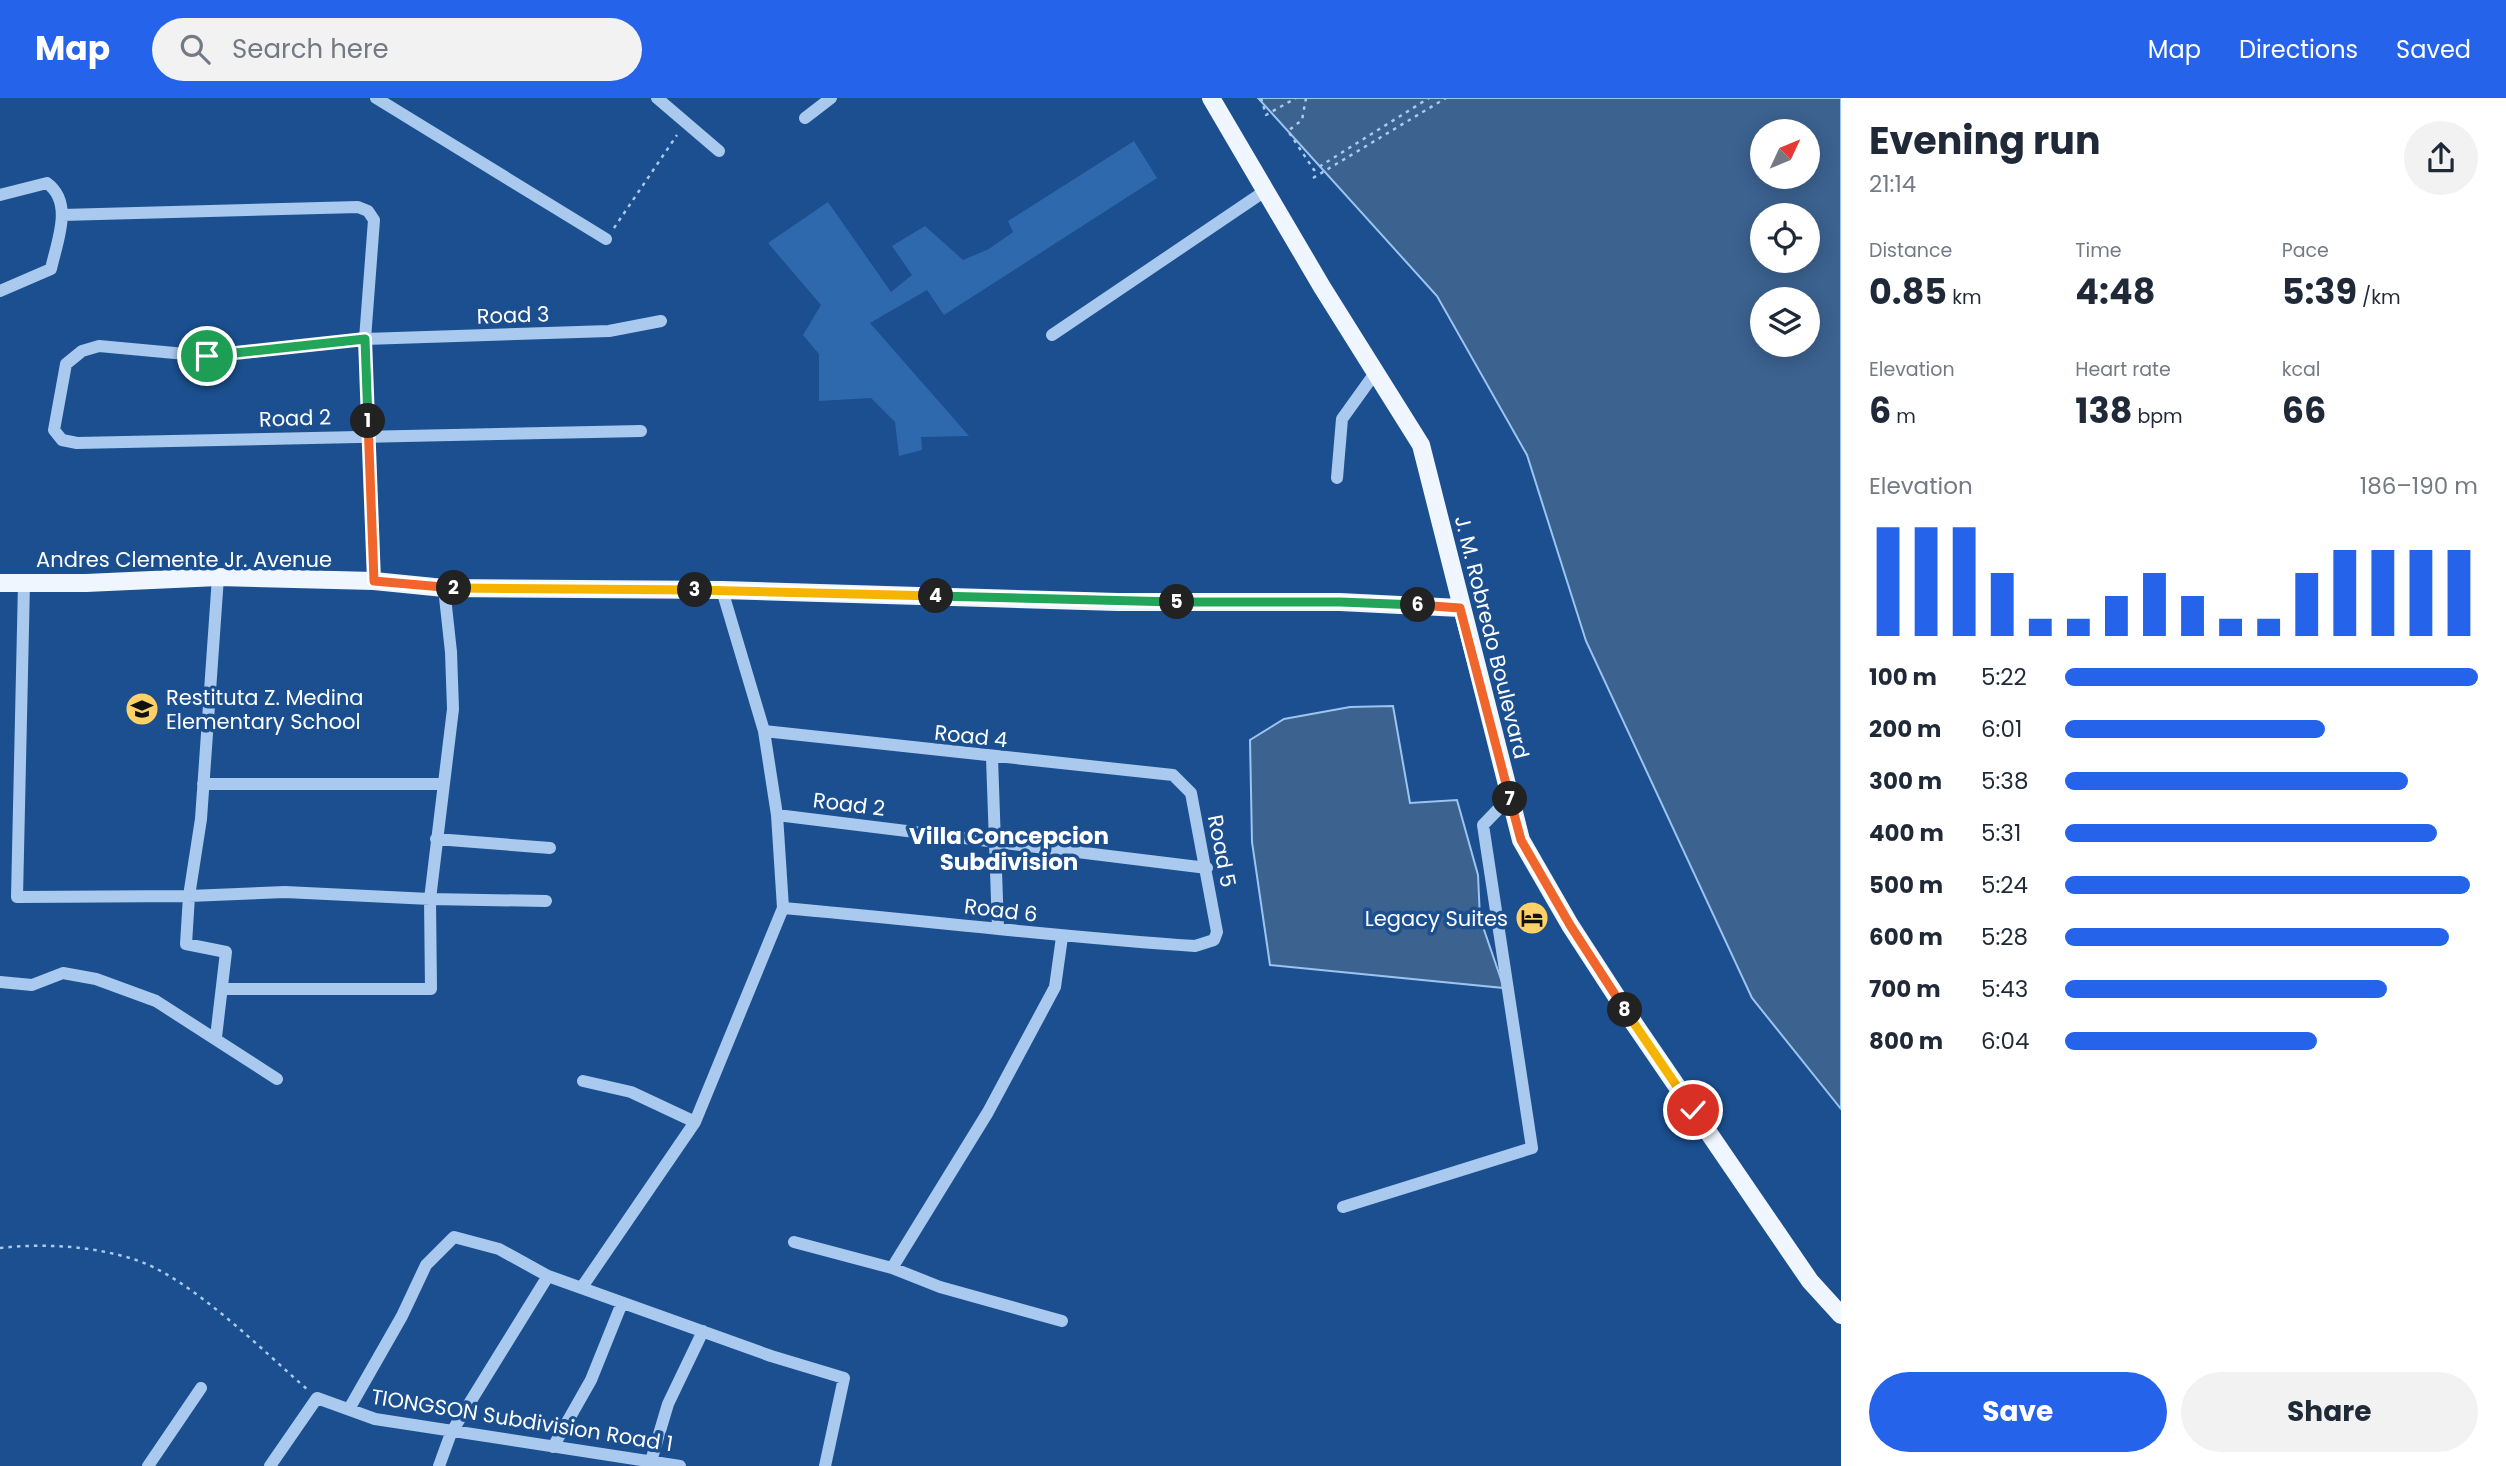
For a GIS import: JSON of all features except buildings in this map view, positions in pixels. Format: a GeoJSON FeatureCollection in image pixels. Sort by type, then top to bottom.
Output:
{"type":"FeatureCollection","features":[{"type":"Feature","properties":{"kind":"main road","name":"J. M. Robredo Boulevard"},"geometry":{"type":"LineString","coordinates":[[1211,98],[1421,445],[1460,608],[1521,840],[1570,925],[1810,1281],[1841,1315]]}},
{"type":"Feature","properties":{"kind":"main road","name":"Andres Clemente Jr. Avenue"},"geometry":{"type":"LineString","coordinates":[[0,583],[218,577],[374,581],[444,588],[722,590],[1118,602],[1340,602],[1460,608]]}},
{"type":"Feature","properties":{"kind":"street"},"geometry":{"type":"LineString","coordinates":[[376,98],[606,239]]}},
{"type":"Feature","properties":{"kind":"street"},"geometry":{"type":"LineString","coordinates":[[657,98],[719,151]]}},
{"type":"Feature","properties":{"kind":"street"},"geometry":{"type":"LineString","coordinates":[[805,118],[831,98]]}},
{"type":"Feature","properties":{"kind":"street"},"geometry":{"type":"LineString","coordinates":[[0,194],[47,183],[58,191],[62,215],[51,269],[0,291]]}},
{"type":"Feature","properties":{"kind":"street"},"geometry":{"type":"LineString","coordinates":[[1052,335],[1265,191]]}},
{"type":"Feature","properties":{"kind":"street"},"geometry":{"type":"LineString","coordinates":[[62,215],[295,211],[358,207],[374,220],[365,339],[374,581]]}},
{"type":"Feature","properties":{"kind":"street","name":"Road 3"},"geometry":{"type":"LineString","coordinates":[[77,443],[62,440],[54,430],[66,364],[82,351],[99,345],[207,356],[365,339],[609,331],[661,321]]}},
{"type":"Feature","properties":{"kind":"street"},"geometry":{"type":"LineString","coordinates":[[1337,478],[1342,419],[1376,373]]}},
{"type":"Feature","properties":{"kind":"street","name":"Road 2"},"geometry":{"type":"LineString","coordinates":[[77,443],[641,431]]}},
{"type":"Feature","properties":{"kind":"street"},"geometry":{"type":"LineString","coordinates":[[216,1037],[226,952],[186,944],[203,784],[218,577]]}},
{"type":"Feature","properties":{"kind":"street"},"geometry":{"type":"LineString","coordinates":[[23,583],[17,897],[189,896],[285,892],[546,901]]}},
{"type":"Feature","properties":{"kind":"street"},"geometry":{"type":"LineString","coordinates":[[223,989],[431,989],[430,899],[453,709],[451,652],[444,588]]}},
{"type":"Feature","properties":{"kind":"street"},"geometry":{"type":"LineString","coordinates":[[582,1287],[695,1122],[783,908],[777,815],[764,731],[722,590]]}},
{"type":"Feature","properties":{"kind":"street","name":"Road 4"},"geometry":{"type":"LineString","coordinates":[[764,731],[992,758],[1173,775]]}},
{"type":"Feature","properties":{"kind":"street"},"geometry":{"type":"LineString","coordinates":[[992,758],[998,928]]}},
{"type":"Feature","properties":{"kind":"street","name":"Road 5"},"geometry":{"type":"LineString","coordinates":[[1173,775],[1191,793],[1208,867],[1217,932],[1214,940]]}},
{"type":"Feature","properties":{"kind":"street"},"geometry":{"type":"LineString","coordinates":[[203,784],[442,783]]}},
{"type":"Feature","properties":{"kind":"street"},"geometry":{"type":"LineString","coordinates":[[1343,1207],[1532,1148],[1483,825],[1510,797]]}},
{"type":"Feature","properties":{"kind":"street","name":"Road 2"},"geometry":{"type":"LineString","coordinates":[[777,815],[1208,867]]}},
{"type":"Feature","properties":{"kind":"street"},"geometry":{"type":"LineString","coordinates":[[436,839],[550,848]]}},
{"type":"Feature","properties":{"kind":"street","name":"Road 6"},"geometry":{"type":"LineString","coordinates":[[783,908],[998,928],[1062,937],[1195,946],[1214,940]]}},
{"type":"Feature","properties":{"kind":"street"},"geometry":{"type":"LineString","coordinates":[[892,1268],[988,1112],[1055,987],[1062,937]]}},
{"type":"Feature","properties":{"kind":"street"},"geometry":{"type":"LineString","coordinates":[[0,982],[32,985],[64,973],[96,979],[156,1002],[216,1037],[276,1079]]}},
{"type":"Feature","properties":{"kind":"street"},"geometry":{"type":"LineString","coordinates":[[583,1081],[631,1092],[695,1122]]}},
{"type":"Feature","properties":{"kind":"street"},"geometry":{"type":"LineString","coordinates":[[349,1409],[402,1316],[426,1265],[454,1237],[499,1249],[548,1276],[622,1303],[844,1378],[825,1466]]}},
{"type":"Feature","properties":{"kind":"street"},"geometry":{"type":"LineString","coordinates":[[794,1242],[892,1268],[940,1287],[1062,1321]]}},
{"type":"Feature","properties":{"kind":"street"},"geometry":{"type":"LineString","coordinates":[[439,1466],[451,1433],[548,1276]]}},
{"type":"Feature","properties":{"kind":"street"},"geometry":{"type":"LineString","coordinates":[[553,1447],[591,1380],[622,1303]]}},
{"type":"Feature","properties":{"kind":"street"},"geometry":{"type":"LineString","coordinates":[[644,1462],[703,1331]]}},
{"type":"Feature","properties":{"kind":"street"},"geometry":{"type":"LineString","coordinates":[[148,1466],[201,1388]]}},
{"type":"Feature","properties":{"kind":"street"},"geometry":{"type":"LineString","coordinates":[[270,1466],[317,1398]]}},
{"type":"Feature","properties":{"kind":"street","name":"TIONGSON Subdivision Road 1"},"geometry":{"type":"LineString","coordinates":[[317,1398],[375,1419],[451,1433],[680,1466]]}},
{"type":"Feature","properties":{"kind":"path"},"geometry":{"type":"LineString","coordinates":[[1261,98],[1266,115],[1296,98]]}},
{"type":"Feature","properties":{"kind":"path"},"geometry":{"type":"LineString","coordinates":[[1306,98],[1302,120],[1288,131],[1314,170],[1429,98]]}},
{"type":"Feature","properties":{"kind":"path"},"geometry":{"type":"LineString","coordinates":[[1313,178],[1446,98]]}},
{"type":"Feature","properties":{"kind":"path"},"geometry":{"type":"LineString","coordinates":[[606,239],[685,123]]}},
{"type":"Feature","properties":{"kind":"path"},"geometry":{"type":"LineString","coordinates":[[0,1248],[81,1248],[135,1259],[213,1307],[317,1398]]}},
{"type":"Feature","properties":{"kind":"shaded area"},"geometry":{"type":"Polygon","coordinates":[[[1258,98],[1841,98],[1841,1109],[1752,998],[1586,641],[1527,455],[1437,296],[1258,98]]]}},
{"type":"Feature","properties":{"kind":"shaded area"},"geometry":{"type":"Polygon","coordinates":[[[1134,141],[1157,178],[944,315],[927,290],[870,323],[969,436],[921,437],[922,450],[899,456],[895,422],[871,398],[819,401],[819,354],[803,335],[821,305],[768,243],[828,202],[891,292],[912,275],[892,246],[925,226],[963,260],[989,249],[1013,232],[1008,221],[1134,141]]]}},
{"type":"Feature","properties":{"kind":"shaded area"},"geometry":{"type":"Polygon","coordinates":[[[1393,706],[1410,803],[1457,800],[1478,875],[1480,918],[1504,988],[1270,965],[1252,842],[1250,740],[1284,719],[1350,707],[1393,706]]]}},
{"type":"Feature","properties":{"kind":"place","name":"Restituta Z. Medina Elementary School"},"geometry":{"type":"Point","coordinates":[142,709]}},
{"type":"Feature","properties":{"kind":"place","name":"Legacy Suites"},"geometry":{"type":"Point","coordinates":[1532,918]}},
{"type":"Feature","properties":{"kind":"district","name":"Villa Concepcion Subdivision"},"geometry":{"type":"Point","coordinates":[1009,849]}},
{"type":"Feature","properties":{"kind":"route"},"geometry":{"type":"LineString","coordinates":[[207,356],[365,339],[374,581],[444,588],[722,590],[1118,602],[1340,602],[1460,608],[1521,840],[1570,925],[1693,1110]]}}]}
